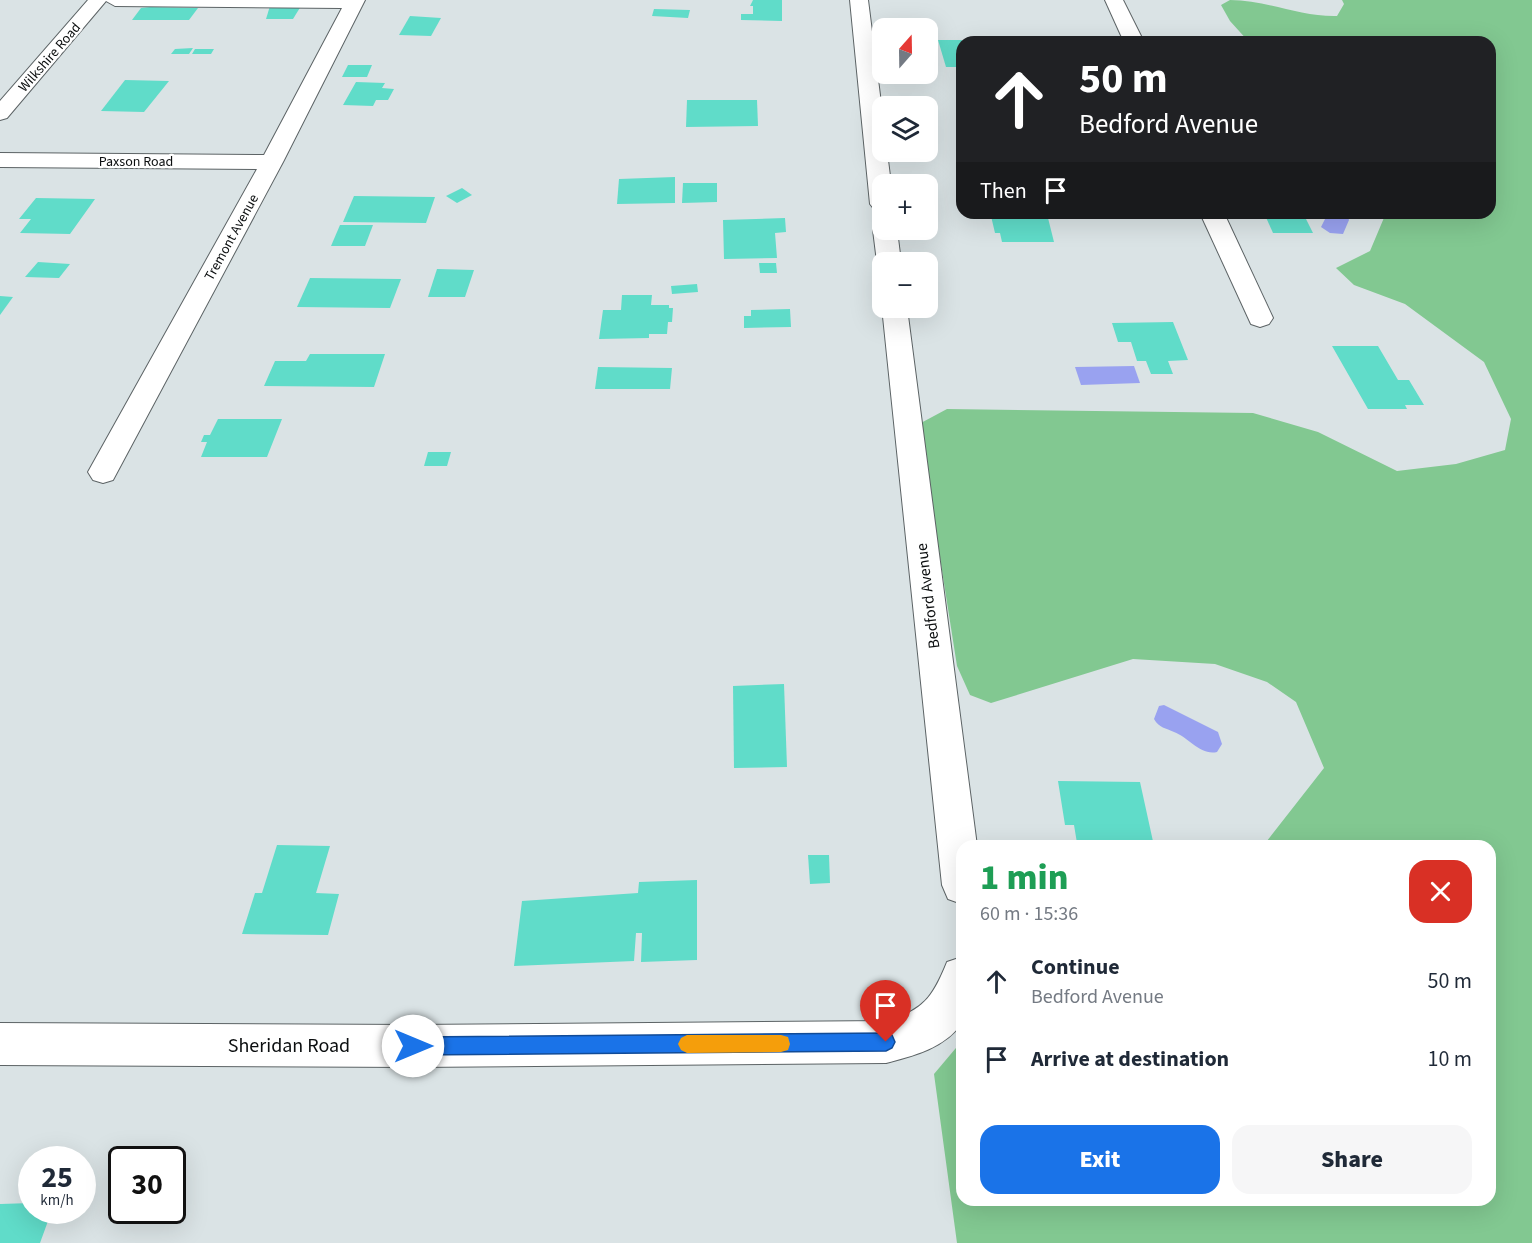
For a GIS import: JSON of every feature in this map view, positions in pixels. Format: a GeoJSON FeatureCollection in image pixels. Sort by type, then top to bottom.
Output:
{"type":"FeatureCollection","features":[{"type":"Feature","properties":{"kind":"street","name":"Wilkshire Road"},"geometry":{"type":"LineString","coordinates":[[0,114],[98,0]]}},
{"type":"Feature","properties":{"kind":"street"},"geometry":{"type":"LineString","coordinates":[[115,0],[355,1]]}},
{"type":"Feature","properties":{"kind":"street"},"geometry":{"type":"LineString","coordinates":[[859,0],[879,174]]}},
{"type":"Feature","properties":{"kind":"street"},"geometry":{"type":"LineString","coordinates":[[1114,0],[1131,36]]}},
{"type":"Feature","properties":{"kind":"street","name":"Tremont Avenue"},"geometry":{"type":"LineString","coordinates":[[103,472],[272,162],[355,1]]}},
{"type":"Feature","properties":{"kind":"street","name":"Paxson Road"},"geometry":{"type":"LineString","coordinates":[[0,160],[272,162]]}},
{"type":"Feature","properties":{"kind":"street"},"geometry":{"type":"LineString","coordinates":[[1215,219],[1260,318]]}},
{"type":"Feature","properties":{"kind":"street","name":"Bedford Avenue"},"geometry":{"type":"LineString","coordinates":[[895,318],[957,840]]}},
{"type":"Feature","properties":{"kind":"street","name":"Sheridan Road"},"geometry":{"type":"LineString","coordinates":[[0,1044],[886,1042],[920,1034],[938,1020],[953,1001],[956,993]]}},
{"type":"Feature","properties":{"kind":"green space"},"geometry":{"type":"Polygon","coordinates":[[[1230,0],[1244,1],[1310,14],[1337,16],[1344,4],[1342,0],[1532,0],[1532,1243],[957,1243],[934,1074],[956,1048],[956,1206],[1496,1206],[1496,840],[1268,840],[1324,768],[1296,702],[1267,682],[1215,664],[1133,659],[991,703],[970,695],[957,666],[919,424],[947,409],[1253,413],[1318,432],[1397,471],[1456,464],[1505,450],[1511,419],[1484,362],[1405,304],[1354,285],[1336,268],[1370,251],[1383,219],[1496,219],[1496,36],[1244,36],[1230,21],[1221,5],[1230,0]]]}},
{"type":"Feature","properties":{"kind":"water"},"geometry":{"type":"Polygon","coordinates":[[[1325,219],[1349,220],[1343,234],[1330,233],[1321,227],[1325,219]]]}},
{"type":"Feature","properties":{"kind":"water"},"geometry":{"type":"Polygon","coordinates":[[[1134,366],[1140,383],[1081,385],[1075,367],[1134,366]]]}},
{"type":"Feature","properties":{"kind":"water"},"geometry":{"type":"Polygon","coordinates":[[[1164,705],[1218,732],[1222,744],[1217,752],[1200,749],[1179,734],[1158,724],[1154,719],[1159,706],[1164,705]]]}},
{"type":"Feature","properties":{"kind":"building"},"geometry":{"type":"Polygon","coordinates":[[[753,0],[782,0],[782,21],[741,20],[741,14],[753,14],[753,6],[750,6],[753,0]]]}},
{"type":"Feature","properties":{"kind":"building"},"geometry":{"type":"Polygon","coordinates":[[[270,6],[301,6],[293,19],[266,19],[270,6]]]}},
{"type":"Feature","properties":{"kind":"building"},"geometry":{"type":"Polygon","coordinates":[[[141,8],[198,8],[189,20],[132,20],[141,8]]]}},
{"type":"Feature","properties":{"kind":"building"},"geometry":{"type":"Polygon","coordinates":[[[654,9],[690,10],[688,18],[652,16],[654,9]]]}},
{"type":"Feature","properties":{"kind":"building"},"geometry":{"type":"Polygon","coordinates":[[[410,16],[441,18],[431,36],[399,35],[410,16]]]}},
{"type":"Feature","properties":{"kind":"building"},"geometry":{"type":"Polygon","coordinates":[[[938,40],[956,40],[956,67],[946,67],[938,40]]]}},
{"type":"Feature","properties":{"kind":"building"},"geometry":{"type":"Polygon","coordinates":[[[193,48],[189,54],[171,54],[175,49],[193,48]]]}},
{"type":"Feature","properties":{"kind":"building"},"geometry":{"type":"Polygon","coordinates":[[[195,49],[214,49],[211,54],[192,54],[195,49]]]}},
{"type":"Feature","properties":{"kind":"building"},"geometry":{"type":"Polygon","coordinates":[[[348,65],[372,65],[367,77],[342,77],[348,65]]]}},
{"type":"Feature","properties":{"kind":"building"},"geometry":{"type":"Polygon","coordinates":[[[125,80],[169,81],[144,112],[101,111],[125,80]]]}},
{"type":"Feature","properties":{"kind":"building"},"geometry":{"type":"Polygon","coordinates":[[[356,82],[385,83],[382,88],[394,89],[388,100],[376,100],[373,106],[343,105],[356,82]]]}},
{"type":"Feature","properties":{"kind":"building"},"geometry":{"type":"Polygon","coordinates":[[[687,100],[757,100],[758,126],[686,127],[687,100]]]}},
{"type":"Feature","properties":{"kind":"building"},"geometry":{"type":"Polygon","coordinates":[[[675,177],[675,203],[617,204],[619,179],[675,177]]]}},
{"type":"Feature","properties":{"kind":"building"},"geometry":{"type":"Polygon","coordinates":[[[683,183],[717,183],[717,202],[682,203],[683,183]]]}},
{"type":"Feature","properties":{"kind":"building"},"geometry":{"type":"Polygon","coordinates":[[[462,188],[472,195],[457,203],[446,196],[462,188]]]}},
{"type":"Feature","properties":{"kind":"building"},"geometry":{"type":"Polygon","coordinates":[[[354,196],[435,197],[426,223],[343,222],[354,196]]]}},
{"type":"Feature","properties":{"kind":"building"},"geometry":{"type":"Polygon","coordinates":[[[36,198],[95,199],[70,234],[20,233],[31,219],[19,219],[36,198]]]}},
{"type":"Feature","properties":{"kind":"building"},"geometry":{"type":"Polygon","coordinates":[[[785,218],[786,232],[775,233],[777,258],[724,259],[723,220],[785,218]]]}},
{"type":"Feature","properties":{"kind":"building"},"geometry":{"type":"Polygon","coordinates":[[[992,219],[1048,219],[1054,242],[1002,242],[1000,233],[995,233],[992,219]]]}},
{"type":"Feature","properties":{"kind":"building"},"geometry":{"type":"Polygon","coordinates":[[[1267,219],[1306,219],[1313,233],[1273,233],[1267,219]]]}},
{"type":"Feature","properties":{"kind":"building"},"geometry":{"type":"Polygon","coordinates":[[[340,225],[373,225],[365,246],[331,246],[340,225]]]}},
{"type":"Feature","properties":{"kind":"building"},"geometry":{"type":"Polygon","coordinates":[[[38,262],[70,264],[59,278],[25,277],[38,262]]]}},
{"type":"Feature","properties":{"kind":"building"},"geometry":{"type":"Polygon","coordinates":[[[759,263],[776,263],[777,273],[760,273],[759,263]]]}},
{"type":"Feature","properties":{"kind":"building"},"geometry":{"type":"Polygon","coordinates":[[[437,269],[474,270],[465,297],[428,297],[437,269]]]}},
{"type":"Feature","properties":{"kind":"building"},"geometry":{"type":"Polygon","coordinates":[[[310,278],[401,279],[390,308],[297,307],[310,278]]]}},
{"type":"Feature","properties":{"kind":"building"},"geometry":{"type":"Polygon","coordinates":[[[697,284],[698,292],[672,294],[671,286],[697,284]]]}},
{"type":"Feature","properties":{"kind":"building"},"geometry":{"type":"Polygon","coordinates":[[[622,295],[652,295],[651,305],[669,305],[669,308],[673,308],[672,322],[668,322],[667,334],[649,334],[649,338],[599,339],[603,310],[621,310],[622,295]]]}},
{"type":"Feature","properties":{"kind":"building"},"geometry":{"type":"Polygon","coordinates":[[[0,296],[13,297],[0,315],[0,296]]]}},
{"type":"Feature","properties":{"kind":"building"},"geometry":{"type":"Polygon","coordinates":[[[790,309],[791,327],[744,328],[744,316],[751,316],[751,310],[790,309]]]}},
{"type":"Feature","properties":{"kind":"building"},"geometry":{"type":"Polygon","coordinates":[[[1173,322],[1188,360],[1168,361],[1173,374],[1151,374],[1146,361],[1137,361],[1131,342],[1118,342],[1112,323],[1173,322]]]}},
{"type":"Feature","properties":{"kind":"building"},"geometry":{"type":"Polygon","coordinates":[[[1332,346],[1378,346],[1398,380],[1409,380],[1424,405],[1405,405],[1407,409],[1368,409],[1332,346]]]}},
{"type":"Feature","properties":{"kind":"building"},"geometry":{"type":"Polygon","coordinates":[[[310,354],[385,354],[374,387],[264,386],[275,361],[306,361],[310,354]]]}},
{"type":"Feature","properties":{"kind":"building"},"geometry":{"type":"Polygon","coordinates":[[[598,367],[672,368],[670,389],[595,389],[598,367]]]}},
{"type":"Feature","properties":{"kind":"building"},"geometry":{"type":"Polygon","coordinates":[[[218,419],[282,419],[267,457],[201,457],[207,442],[201,442],[204,435],[210,435],[218,419]]]}},
{"type":"Feature","properties":{"kind":"building"},"geometry":{"type":"Polygon","coordinates":[[[428,452],[451,452],[447,466],[424,466],[428,452]]]}},
{"type":"Feature","properties":{"kind":"building"},"geometry":{"type":"Polygon","coordinates":[[[784,684],[787,767],[734,768],[733,686],[784,684]]]}},
{"type":"Feature","properties":{"kind":"building"},"geometry":{"type":"Polygon","coordinates":[[[1058,781],[1140,782],[1153,840],[1076,840],[1074,825],[1065,825],[1058,781]]]}},
{"type":"Feature","properties":{"kind":"building"},"geometry":{"type":"Polygon","coordinates":[[[277,845],[330,846],[316,893],[339,894],[328,935],[242,934],[255,893],[262,893],[277,845]]]}},
{"type":"Feature","properties":{"kind":"building"},"geometry":{"type":"Polygon","coordinates":[[[808,855],[829,855],[830,883],[810,884],[808,855]]]}},
{"type":"Feature","properties":{"kind":"building"},"geometry":{"type":"Polygon","coordinates":[[[697,880],[697,960],[641,962],[642,933],[636,933],[634,961],[514,966],[522,901],[638,893],[639,882],[697,880]]]}},
{"type":"Feature","properties":{"kind":"building"},"geometry":{"type":"Polygon","coordinates":[[[18,1203],[18,1224],[47,1224],[40,1243],[0,1243],[0,1204],[18,1203]]]}},
{"type":"Feature","properties":{"kind":"slow traffic"},"geometry":{"type":"LineString","coordinates":[[687,1044],[781,1044]]}},
{"type":"Feature","properties":{"kind":"route"},"geometry":{"type":"LineString","coordinates":[[413,1046],[886,1042]]}}]}
